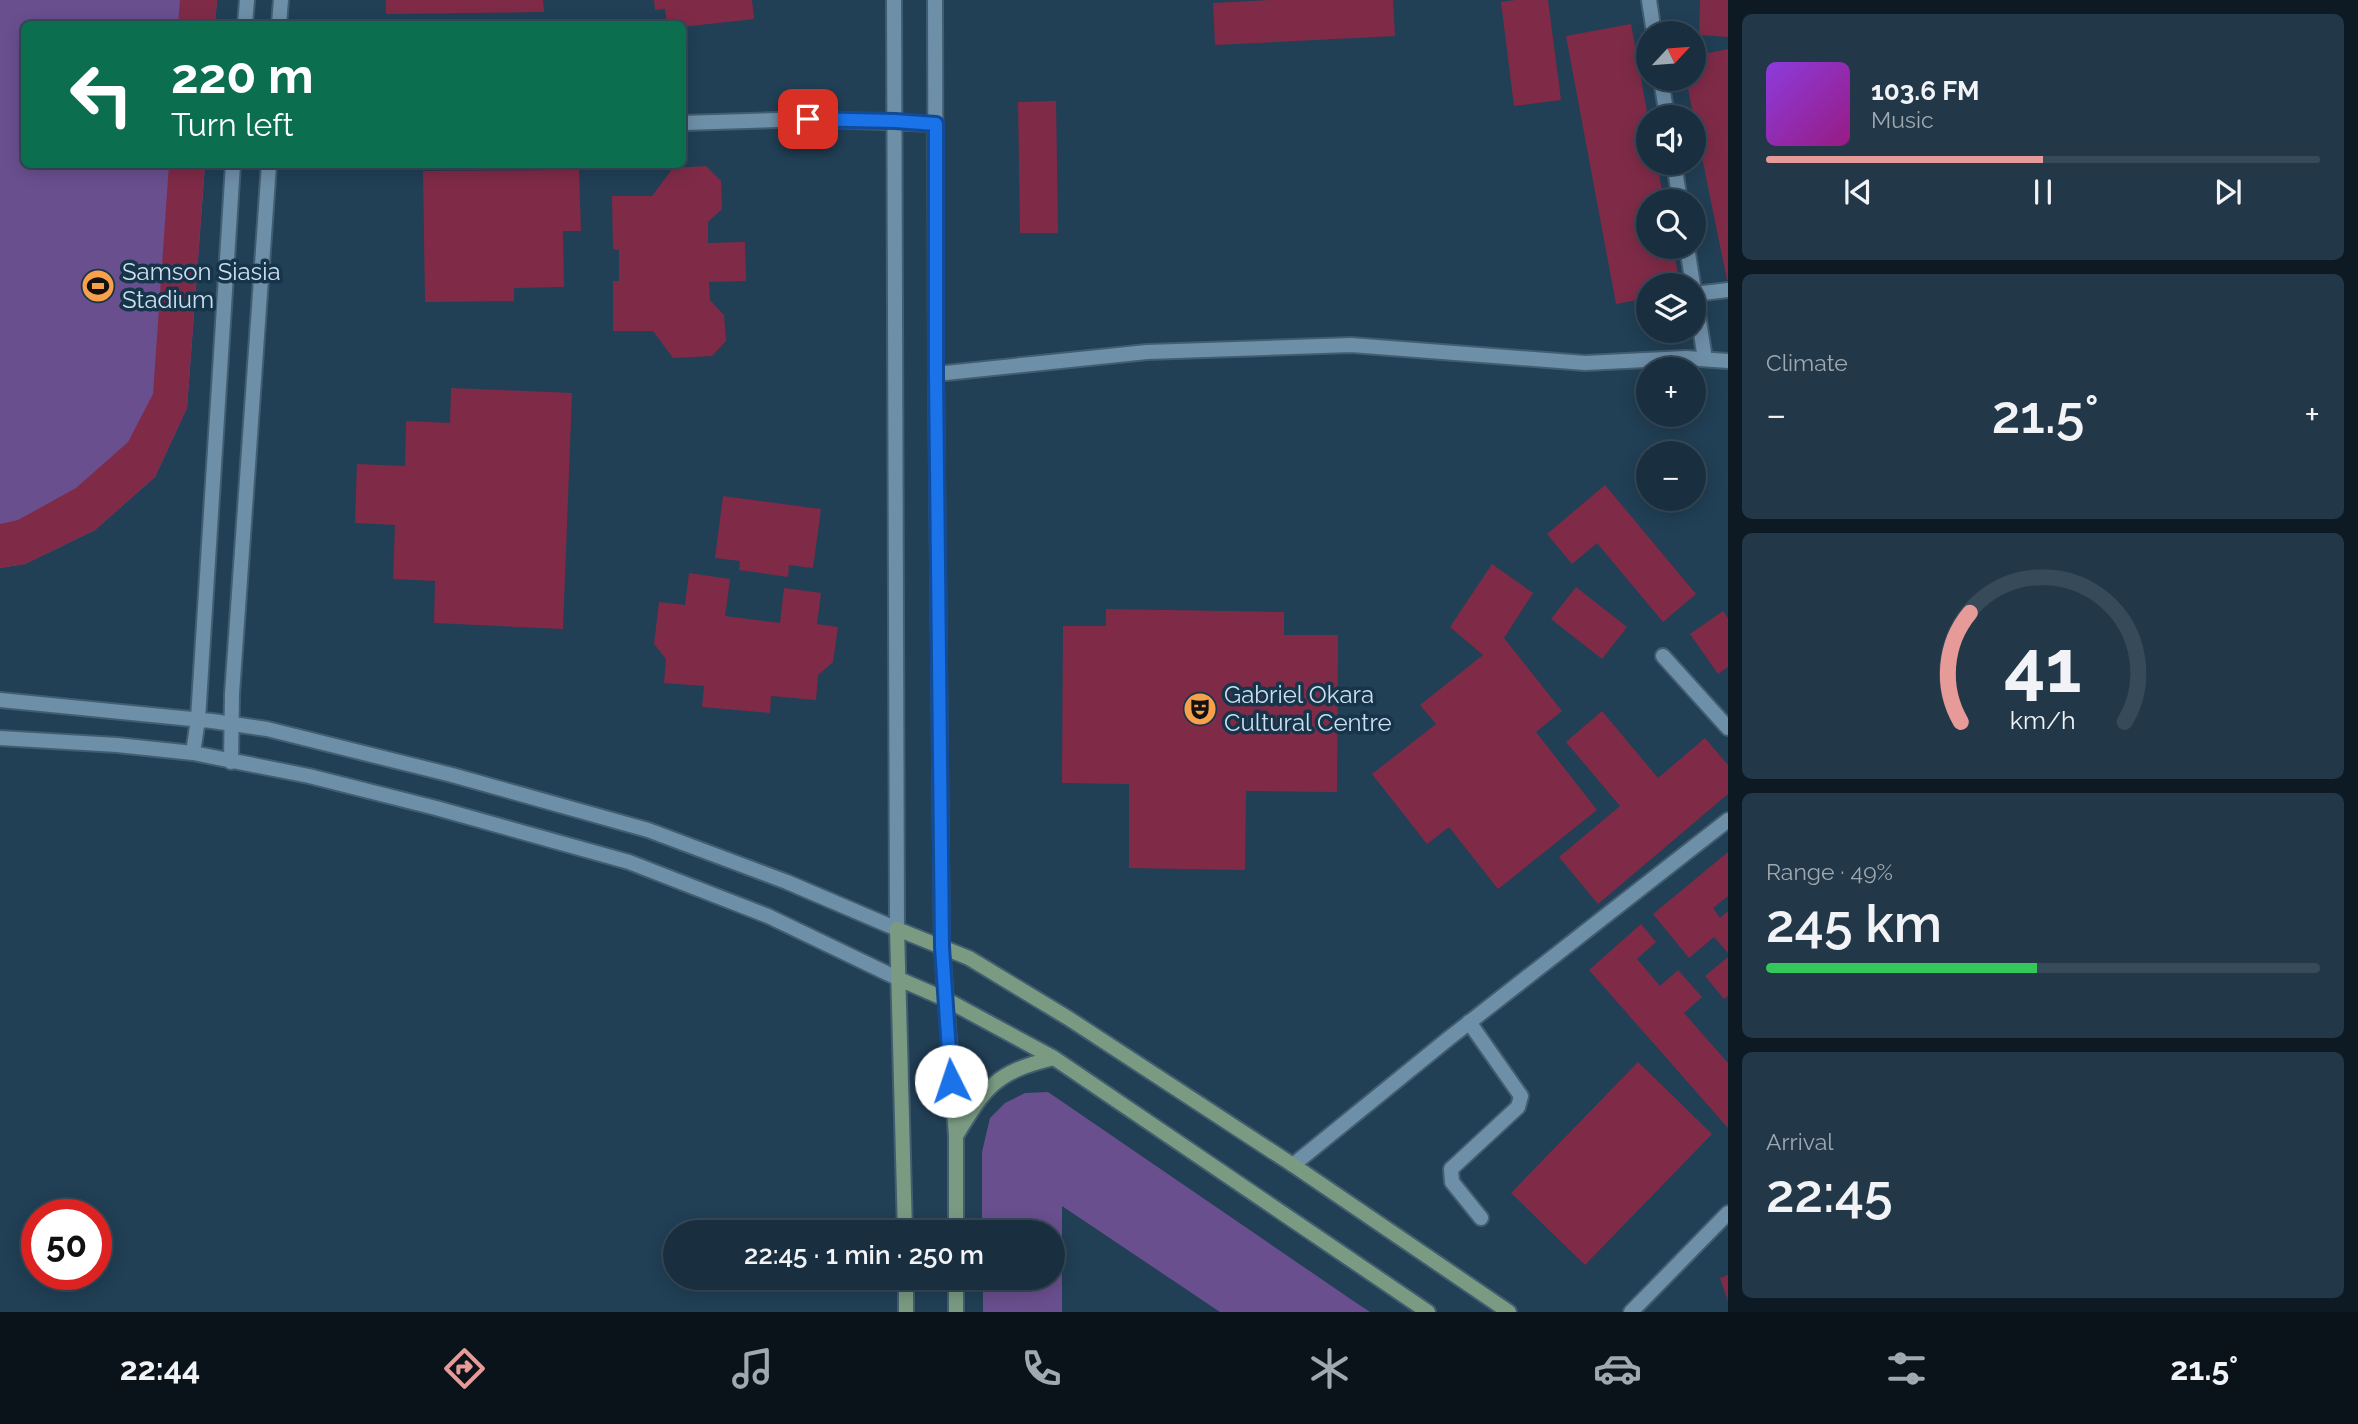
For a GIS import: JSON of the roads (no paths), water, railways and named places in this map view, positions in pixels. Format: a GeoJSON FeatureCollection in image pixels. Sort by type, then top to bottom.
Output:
{"type":"FeatureCollection","features":[{"type":"Feature","properties":{"kind":"main road"},"geometry":{"type":"LineString","coordinates":[[905,1220],[897,929],[969,958],[1068,1018],[1293,1165],[1509,1312]]}},
{"type":"Feature","properties":{"kind":"main road"},"geometry":{"type":"LineString","coordinates":[[942,947],[956,1136],[956,1220]]}},
{"type":"Feature","properties":{"kind":"main road"},"geometry":{"type":"LineString","coordinates":[[899,979],[944,999],[1055,1058],[1428,1312]]}},
{"type":"Feature","properties":{"kind":"main road"},"geometry":{"type":"LineString","coordinates":[[956,1136],[976,1102],[999,1078],[1026,1065],[1055,1058]]}},
{"type":"Feature","properties":{"kind":"main road"},"geometry":{"type":"LineString","coordinates":[[906,1290],[906,1312]]}},
{"type":"Feature","properties":{"kind":"main road"},"geometry":{"type":"LineString","coordinates":[[956,1290],[957,1312]]}},
{"type":"Feature","properties":{"kind":"street"},"geometry":{"type":"LineString","coordinates":[[245,21],[247,0]]}},
{"type":"Feature","properties":{"kind":"street"},"geometry":{"type":"LineString","coordinates":[[279,21],[281,0]]}},
{"type":"Feature","properties":{"kind":"street"},"geometry":{"type":"LineString","coordinates":[[0,700],[198,719],[267,729],[452,775],[649,830],[787,882],[897,929],[894,0]]}},
{"type":"Feature","properties":{"kind":"street"},"geometry":{"type":"LineString","coordinates":[[934,0],[942,947]]}},
{"type":"Feature","properties":{"kind":"street"},"geometry":{"type":"LineString","coordinates":[[1648,0],[1652,21]]}},
{"type":"Feature","properties":{"kind":"street"},"geometry":{"type":"LineString","coordinates":[[686,123],[808,119],[936,124]]}},
{"type":"Feature","properties":{"kind":"street"},"geometry":{"type":"LineString","coordinates":[[192,753],[198,719],[233,168]]}},
{"type":"Feature","properties":{"kind":"street"},"geometry":{"type":"LineString","coordinates":[[231,762],[232,694],[269,168]]}},
{"type":"Feature","properties":{"kind":"street"},"geometry":{"type":"LineString","coordinates":[[1706,290],[1728,290]]}},
{"type":"Feature","properties":{"kind":"street"},"geometry":{"type":"LineString","coordinates":[[936,374],[1147,352],[1351,345],[1585,363],[1636,360]]}},
{"type":"Feature","properties":{"kind":"street"},"geometry":{"type":"LineString","coordinates":[[1706,359],[1728,361]]}},
{"type":"Feature","properties":{"kind":"street"},"geometry":{"type":"LineString","coordinates":[[1663,656],[1728,728]]}},
{"type":"Feature","properties":{"kind":"street"},"geometry":{"type":"LineString","coordinates":[[0,738],[117,745],[192,753],[309,776],[436,808],[629,862],[768,916],[899,979]]}},
{"type":"Feature","properties":{"kind":"street"},"geometry":{"type":"LineString","coordinates":[[1293,1165],[1728,820]]}},
{"type":"Feature","properties":{"kind":"street"},"geometry":{"type":"LineString","coordinates":[[1469,1023],[1521,1096],[1518,1107],[1451,1169],[1451,1182],[1481,1218]]}},
{"type":"Feature","properties":{"kind":"street"},"geometry":{"type":"LineString","coordinates":[[1631,1312],[1728,1213]]}},
{"type":"Feature","properties":{"kind":"place","name":"Samson Siasia Stadium"},"geometry":{"type":"Point","coordinates":[98,286]}},
{"type":"Feature","properties":{"kind":"place","name":"Gabriel Okara Cultural Centre"},"geometry":{"type":"Point","coordinates":[1200,709]}}]}
